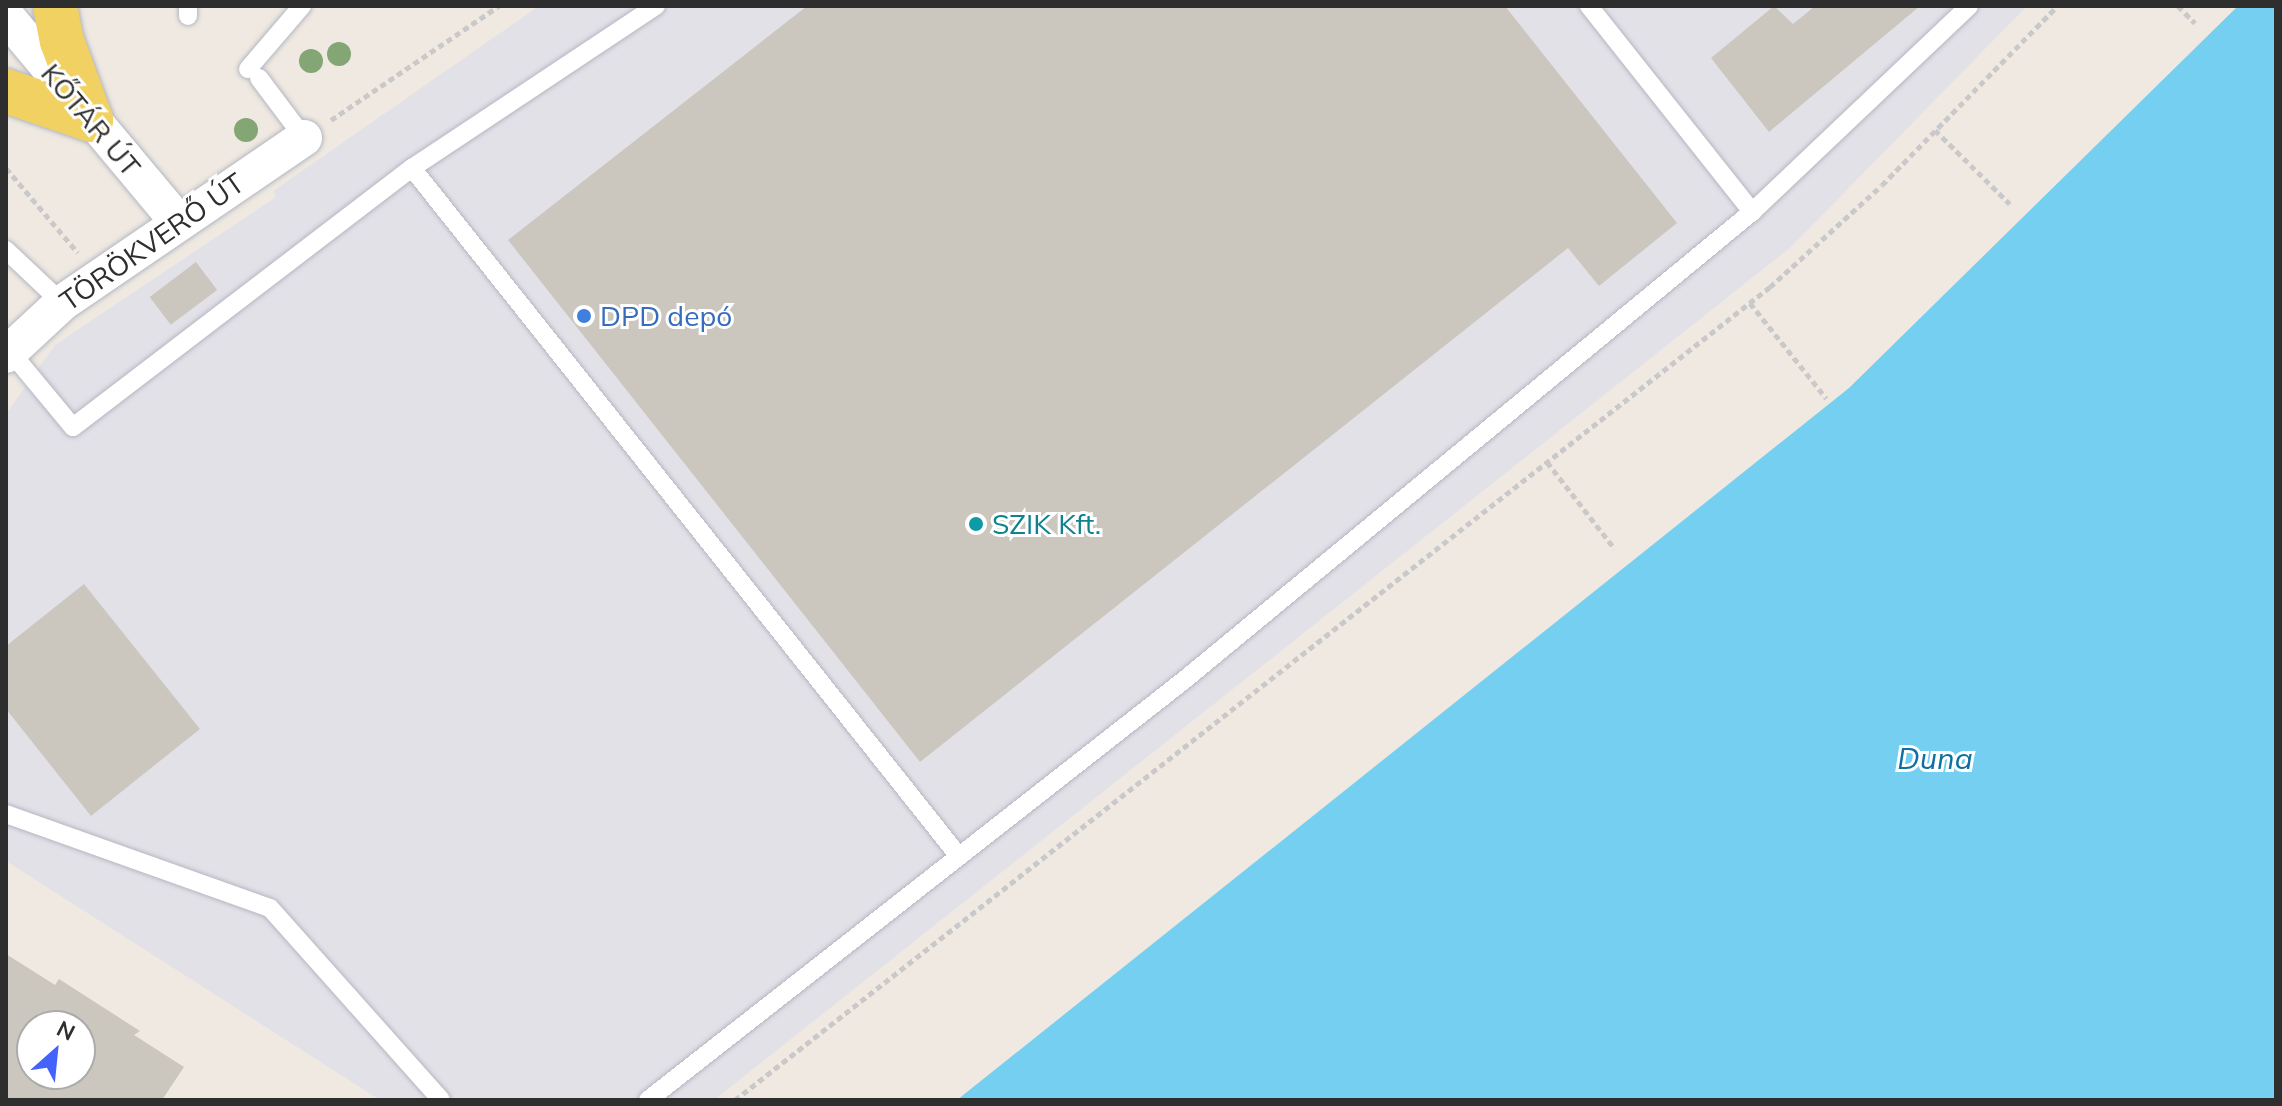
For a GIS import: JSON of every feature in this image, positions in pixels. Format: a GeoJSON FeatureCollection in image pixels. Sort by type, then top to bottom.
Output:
{"type":"FeatureCollection","features":[{"type":"Feature","properties":{"kind":"main road"},"geometry":{"type":"LineString","coordinates":[[55,6],[62,41],[91,120]]}},
{"type":"Feature","properties":{"kind":"main road"},"geometry":{"type":"LineString","coordinates":[[6,91],[91,120]]}},
{"type":"Feature","properties":{"kind":"street","name":"KŐTÁR ÚT"},"geometry":{"type":"LineString","coordinates":[[6,16],[178,222]]}},
{"type":"Feature","properties":{"kind":"street","name":"TÖRÖKVERŐ ÚT"},"geometry":{"type":"LineString","coordinates":[[8,352],[62,303],[304,138]]}},
{"type":"Feature","properties":{"kind":"lane"},"geometry":{"type":"LineString","coordinates":[[302,6],[253,74],[304,138]]}},
{"type":"Feature","properties":{"kind":"lane"},"geometry":{"type":"LineString","coordinates":[[8,352],[73,427],[412,168],[656,6]]}},
{"type":"Feature","properties":{"kind":"lane"},"geometry":{"type":"LineString","coordinates":[[1589,6],[1752,212]]}},
{"type":"Feature","properties":{"kind":"lane"},"geometry":{"type":"LineString","coordinates":[[648,1100],[1395,510],[1752,212],[1969,6]]}},
{"type":"Feature","properties":{"kind":"lane"},"geometry":{"type":"LineString","coordinates":[[412,168],[957,854]]}},
{"type":"Feature","properties":{"kind":"lane"},"geometry":{"type":"LineString","coordinates":[[6,250],[62,303]]}},
{"type":"Feature","properties":{"kind":"lane"},"geometry":{"type":"LineString","coordinates":[[6,814],[270,908],[441,1100]]}},
{"type":"Feature","properties":{"kind":"path"},"geometry":{"type":"LineString","coordinates":[[304,138],[499,6]]}},
{"type":"Feature","properties":{"kind":"path"},"geometry":{"type":"LineString","coordinates":[[735,1100],[1750,303],[1811,252],[2057,6]]}},
{"type":"Feature","properties":{"kind":"path"},"geometry":{"type":"LineString","coordinates":[[2178,6],[2195,23]]}},
{"type":"Feature","properties":{"kind":"path"},"geometry":{"type":"LineString","coordinates":[[1935,130],[2010,204]]}},
{"type":"Feature","properties":{"kind":"path"},"geometry":{"type":"LineString","coordinates":[[6,168],[99,279]]}},
{"type":"Feature","properties":{"kind":"path"},"geometry":{"type":"LineString","coordinates":[[1750,303],[1826,398]]}},
{"type":"Feature","properties":{"kind":"path"},"geometry":{"type":"LineString","coordinates":[[1547,461],[1615,549]]}},
{"type":"Feature","properties":{"kind":"shaded area"},"geometry":{"type":"Polygon","coordinates":[[[539,6],[2027,6],[1791,247],[714,1100],[380,1100],[6,861],[6,414],[55,345],[276,197],[273,191],[539,6]]]}},
{"type":"Feature","properties":{"kind":"water","name":"Duna"},"geometry":{"type":"Polygon","coordinates":[[[2238,6],[2276,6],[2276,1100],[957,1100],[1849,388],[2238,6]]]}},
{"type":"Feature","properties":{"kind":"building","name":"SZIK Kft."},"geometry":{"type":"Polygon","coordinates":[[[807,6],[1505,6],[1677,223],[1599,286],[1568,248],[920,762],[508,240],[807,6]]]}},
{"type":"Feature","properties":{"kind":"building"},"geometry":{"type":"Polygon","coordinates":[[[1774,6],[1793,24],[1815,6],[1920,6],[1769,132],[1711,58],[1774,6]]]}},
{"type":"Feature","properties":{"kind":"building"},"geometry":{"type":"Polygon","coordinates":[[[196,262],[217,290],[171,325],[150,297],[196,262]]]}},
{"type":"Feature","properties":{"kind":"building"},"geometry":{"type":"Polygon","coordinates":[[[84,584],[200,729],[91,816],[6,709],[6,646],[84,584]]]}},
{"type":"Feature","properties":{"kind":"building"},"geometry":{"type":"Polygon","coordinates":[[[6,954],[55,985],[59,979],[140,1031],[134,1035],[184,1067],[162,1100],[6,1100],[6,954]]]}},
{"type":"Feature","properties":{"kind":"place","name":"DPD depó"},"geometry":{"type":"Point","coordinates":[584,316]}},
{"type":"Feature","properties":{"kind":"place","name":"SZIK Kft."},"geometry":{"type":"Point","coordinates":[976,524]}}]}
